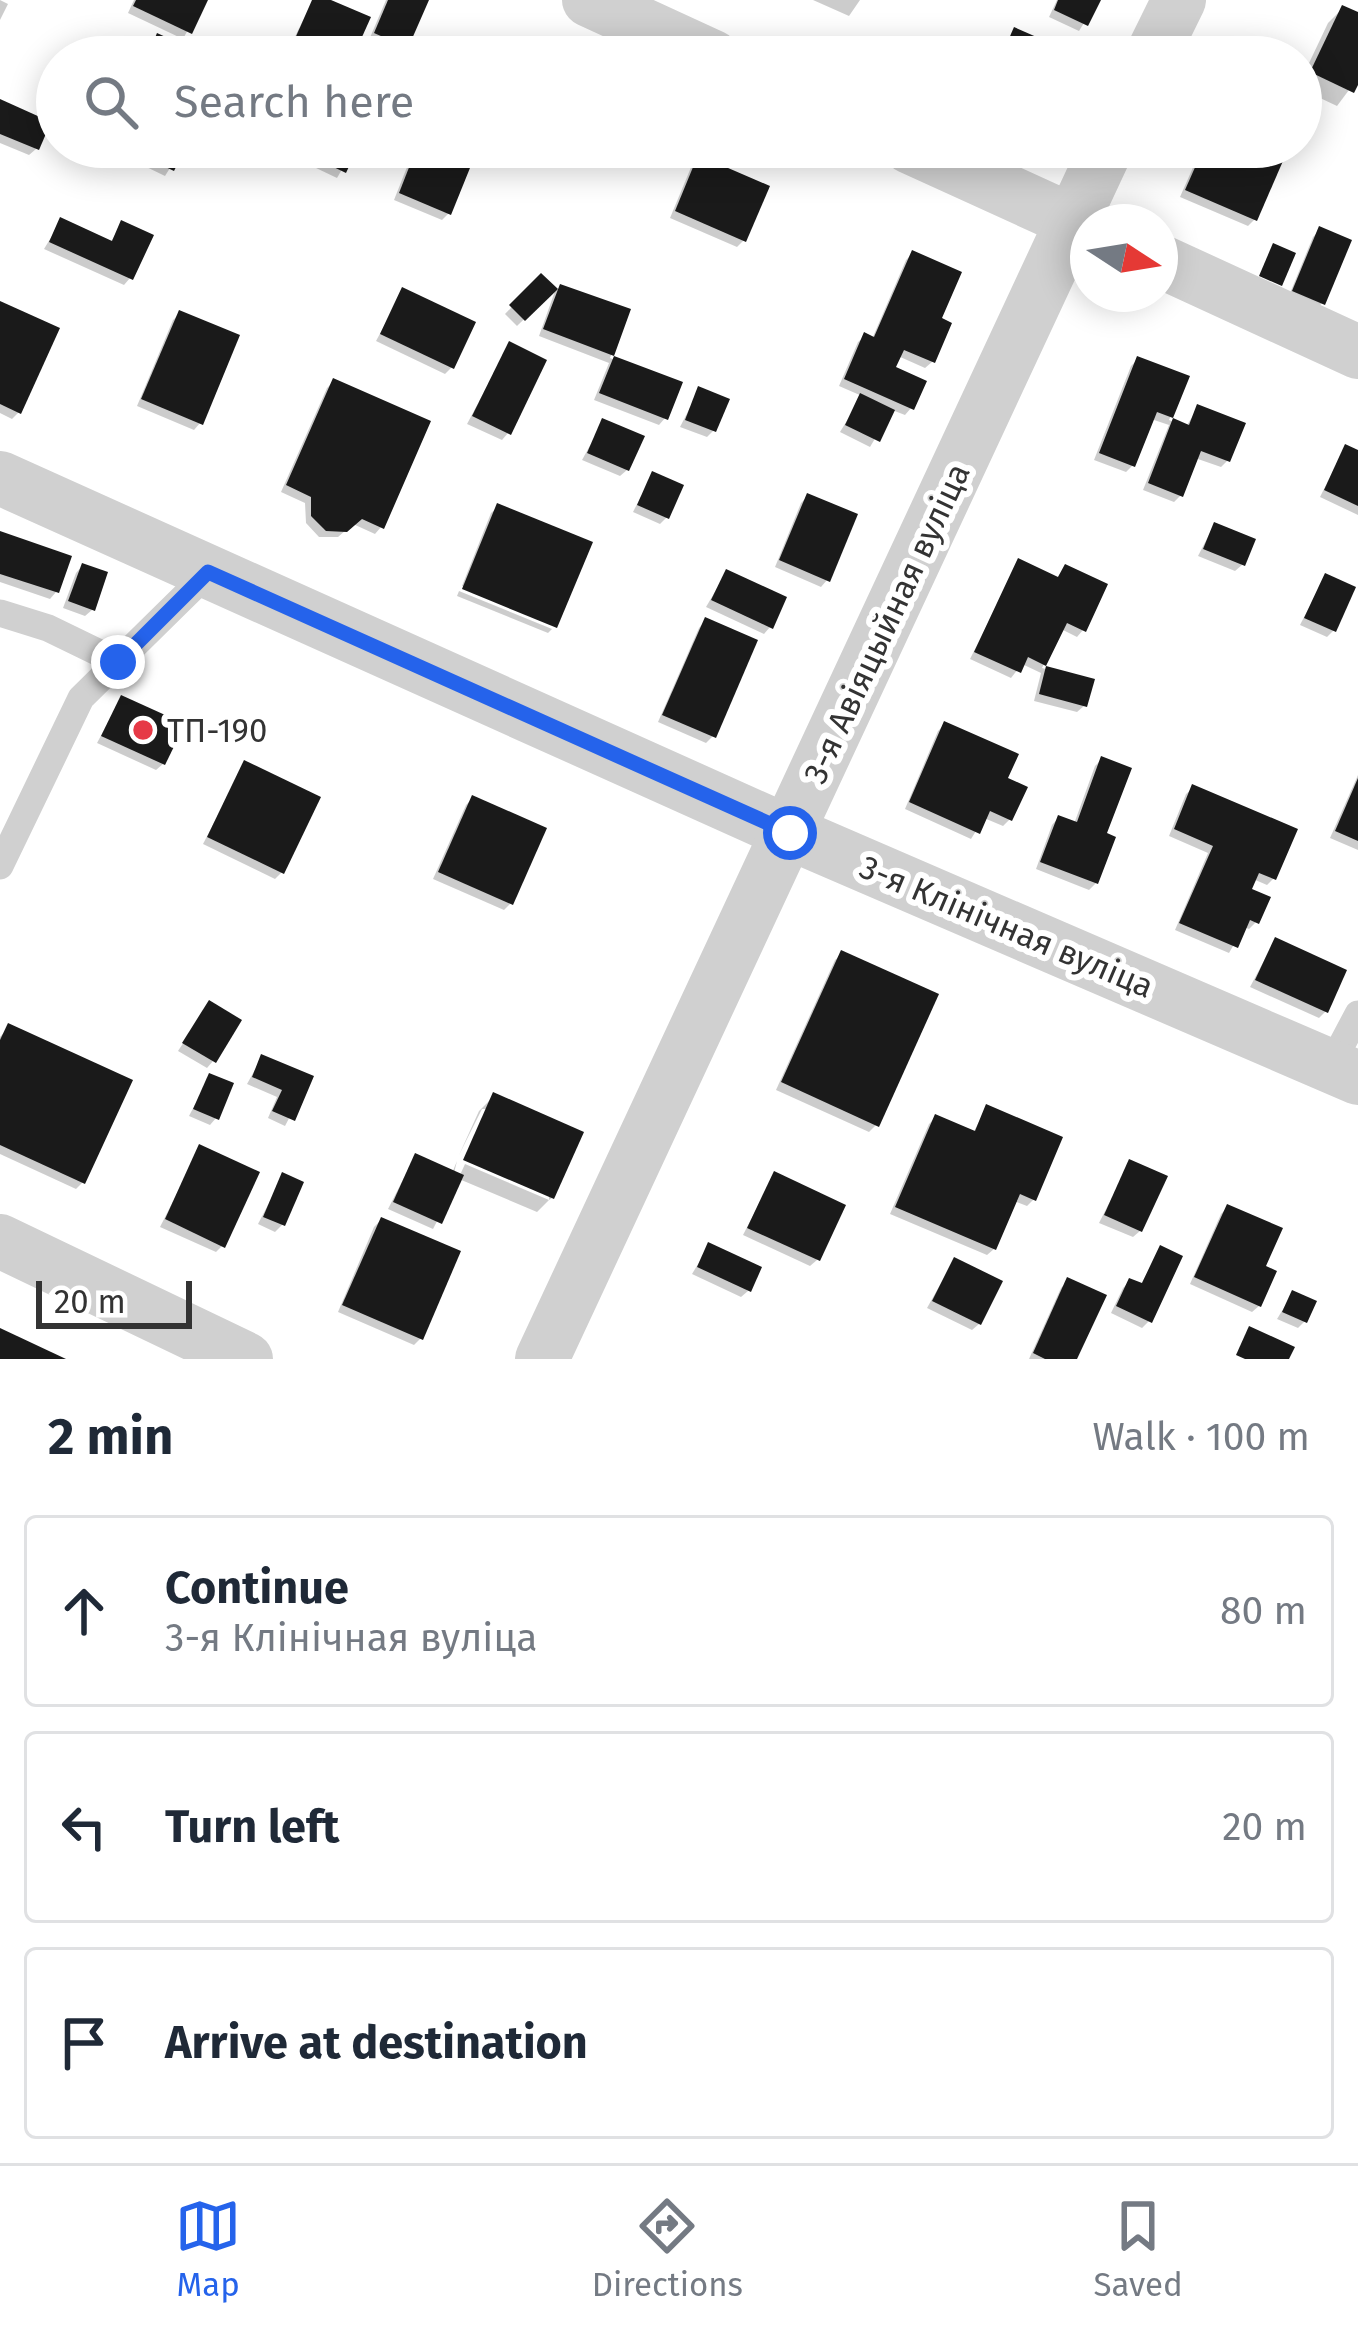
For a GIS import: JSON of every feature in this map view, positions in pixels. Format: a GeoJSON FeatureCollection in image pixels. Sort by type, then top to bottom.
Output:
{"type":"FeatureCollection","features":[{"type":"Feature","properties":{"kind":"street"},"geometry":{"type":"LineString","coordinates":[[589,0],[667,36]]}},
{"type":"Feature","properties":{"kind":"street"},"geometry":{"type":"LineString","coordinates":[[1161,36],[1179,0]]}},
{"type":"Feature","properties":{"kind":"street"},"geometry":{"type":"LineString","coordinates":[[956,168],[1070,219]]}},
{"type":"Feature","properties":{"kind":"street","name":"3-я Авіяцыйная вуліца"},"geometry":{"type":"LineString","coordinates":[[1087,204],[1100,168]]}},
{"type":"Feature","properties":{"kind":"street","name":"3-я Авіяцыйная вуліца"},"geometry":{"type":"LineString","coordinates":[[542,1359],[1070,245]]}},
{"type":"Feature","properties":{"kind":"street"},"geometry":{"type":"LineString","coordinates":[[1178,269],[1358,352]]}},
{"type":"Feature","properties":{"kind":"street","name":"3-я Клінічная вуліца"},"geometry":{"type":"LineString","coordinates":[[0,478],[790,833],[1344,1072]]}},
{"type":"Feature","properties":{"kind":"street"},"geometry":{"type":"LineString","coordinates":[[0,1241],[246,1359]]}},
{"type":"Feature","properties":{"kind":"lane"},"geometry":{"type":"LineString","coordinates":[[0,866],[82,698],[208,572]]}},
{"type":"Feature","properties":{"kind":"lane"},"geometry":{"type":"LineString","coordinates":[[0,613],[48,628],[118,662]]}},
{"type":"Feature","properties":{"kind":"lane"},"geometry":{"type":"LineString","coordinates":[[1344,1072],[1358,1014]]}},
{"type":"Feature","properties":{"kind":"building"},"geometry":{"type":"Polygon","coordinates":[[[136,0],[208,0],[192,34],[133,6],[136,0]]]}},
{"type":"Feature","properties":{"kind":"building"},"geometry":{"type":"Polygon","coordinates":[[[312,0],[331,0],[371,17],[362,36],[296,36],[312,0]]]}},
{"type":"Feature","properties":{"kind":"building"},"geometry":{"type":"Polygon","coordinates":[[[388,0],[429,0],[413,36],[374,33],[388,0]]]}},
{"type":"Feature","properties":{"kind":"building"},"geometry":{"type":"Polygon","coordinates":[[[1058,0],[1101,0],[1088,26],[1054,10],[1058,0]]]}},
{"type":"Feature","properties":{"kind":"building"},"geometry":{"type":"Polygon","coordinates":[[[1342,5],[1358,12],[1358,85],[1354,93],[1322,78],[1322,47],[1342,5]]]}},
{"type":"Feature","properties":{"kind":"building"},"geometry":{"type":"Polygon","coordinates":[[[1014,27],[1034,36],[1010,36],[1014,27]]]}},
{"type":"Feature","properties":{"kind":"building"},"geometry":{"type":"Polygon","coordinates":[[[0,99],[36,115],[36,149],[0,134],[0,99]]]}},
{"type":"Feature","properties":{"kind":"building"},"geometry":{"type":"Polygon","coordinates":[[[409,168],[470,168],[451,215],[399,193],[409,168]]]}},
{"type":"Feature","properties":{"kind":"building"},"geometry":{"type":"Polygon","coordinates":[[[693,168],[728,168],[770,186],[746,242],[675,211],[693,168]]]}},
{"type":"Feature","properties":{"kind":"building"},"geometry":{"type":"Polygon","coordinates":[[[1195,168],[1280,168],[1257,221],[1185,190],[1195,168]]]}},
{"type":"Feature","properties":{"kind":"building"},"geometry":{"type":"Polygon","coordinates":[[[60,217],[112,241],[121,220],[154,235],[133,280],[49,242],[60,217]]]}},
{"type":"Feature","properties":{"kind":"building"},"geometry":{"type":"Polygon","coordinates":[[[1319,226],[1352,240],[1325,305],[1292,291],[1319,226]]]}},
{"type":"Feature","properties":{"kind":"building"},"geometry":{"type":"Polygon","coordinates":[[[1273,243],[1296,253],[1282,286],[1259,276],[1273,243]]]}},
{"type":"Feature","properties":{"kind":"building"},"geometry":{"type":"Polygon","coordinates":[[[912,250],[962,272],[942,318],[952,323],[935,363],[904,350],[896,367],[927,381],[914,410],[844,379],[864,332],[874,337],[912,250]]]}},
{"type":"Feature","properties":{"kind":"building"},"geometry":{"type":"Polygon","coordinates":[[[541,273],[558,289],[525,321],[509,305],[541,273]]]}},
{"type":"Feature","properties":{"kind":"building"},"geometry":{"type":"Polygon","coordinates":[[[560,284],[631,309],[614,356],[543,329],[560,284]]]}},
{"type":"Feature","properties":{"kind":"building"},"geometry":{"type":"Polygon","coordinates":[[[402,287],[476,322],[454,369],[380,334],[402,287]]]}},
{"type":"Feature","properties":{"kind":"building"},"geometry":{"type":"Polygon","coordinates":[[[0,301],[60,328],[21,414],[0,404],[0,301]]]}},
{"type":"Feature","properties":{"kind":"building"},"geometry":{"type":"Polygon","coordinates":[[[179,310],[240,335],[203,425],[141,399],[179,310]]]}},
{"type":"Feature","properties":{"kind":"building"},"geometry":{"type":"Polygon","coordinates":[[[509,341],[547,360],[511,435],[472,416],[509,341]]]}},
{"type":"Feature","properties":{"kind":"building"},"geometry":{"type":"Polygon","coordinates":[[[614,356],[683,382],[668,420],[599,393],[614,356]]]}},
{"type":"Feature","properties":{"kind":"building"},"geometry":{"type":"Polygon","coordinates":[[[1137,356],[1190,376],[1173,418],[1157,412],[1135,467],[1099,453],[1137,356]]]}},
{"type":"Feature","properties":{"kind":"building"},"geometry":{"type":"Polygon","coordinates":[[[333,378],[431,421],[384,529],[362,519],[347,532],[326,531],[311,516],[311,497],[286,485],[333,378]]]}},
{"type":"Feature","properties":{"kind":"building"},"geometry":{"type":"Polygon","coordinates":[[[698,386],[730,399],[716,432],[685,420],[698,386]]]}},
{"type":"Feature","properties":{"kind":"building"},"geometry":{"type":"Polygon","coordinates":[[[860,393],[895,410],[880,442],[845,425],[860,393]]]}},
{"type":"Feature","properties":{"kind":"building"},"geometry":{"type":"Polygon","coordinates":[[[1197,404],[1246,423],[1230,462],[1201,451],[1183,497],[1148,483],[1173,418],[1189,425],[1197,404]]]}},
{"type":"Feature","properties":{"kind":"building"},"geometry":{"type":"Polygon","coordinates":[[[602,418],[645,436],[629,471],[587,453],[602,418]]]}},
{"type":"Feature","properties":{"kind":"building"},"geometry":{"type":"Polygon","coordinates":[[[1345,444],[1358,450],[1358,506],[1324,490],[1345,444]]]}},
{"type":"Feature","properties":{"kind":"building"},"geometry":{"type":"Polygon","coordinates":[[[652,471],[684,485],[669,519],[637,505],[652,471]]]}},
{"type":"Feature","properties":{"kind":"building"},"geometry":{"type":"Polygon","coordinates":[[[807,493],[858,514],[830,582],[779,560],[807,493]]]}},
{"type":"Feature","properties":{"kind":"building"},"geometry":{"type":"Polygon","coordinates":[[[497,503],[593,542],[557,628],[462,589],[497,503]]]}},
{"type":"Feature","properties":{"kind":"building"},"geometry":{"type":"Polygon","coordinates":[[[1214,522],[1256,539],[1245,566],[1203,549],[1214,522]]]}},
{"type":"Feature","properties":{"kind":"building"},"geometry":{"type":"Polygon","coordinates":[[[0,531],[72,556],[59,593],[0,574],[0,531]]]}},
{"type":"Feature","properties":{"kind":"building"},"geometry":{"type":"Polygon","coordinates":[[[1018,558],[1058,577],[1065,564],[1108,584],[1086,632],[1067,623],[1046,666],[1028,657],[1021,673],[974,652],[1018,558]]]}},
{"type":"Feature","properties":{"kind":"building"},"geometry":{"type":"Polygon","coordinates":[[[82,563],[108,572],[95,611],[68,601],[82,563]]]}},
{"type":"Feature","properties":{"kind":"building"},"geometry":{"type":"Polygon","coordinates":[[[726,569],[787,597],[773,629],[711,600],[726,569]]]}},
{"type":"Feature","properties":{"kind":"building"},"geometry":{"type":"Polygon","coordinates":[[[1325,573],[1356,587],[1336,632],[1304,618],[1325,573]]]}},
{"type":"Feature","properties":{"kind":"building"},"geometry":{"type":"Polygon","coordinates":[[[705,617],[758,640],[716,738],[662,715],[705,617]]]}},
{"type":"Feature","properties":{"kind":"building"},"geometry":{"type":"Polygon","coordinates":[[[1046,666],[1095,679],[1087,707],[1039,694],[1046,666]]]}},
{"type":"Feature","properties":{"kind":"building","name":"ТП-190"},"geometry":{"type":"Polygon","coordinates":[[[121,695],[185,724],[165,765],[101,736],[121,695]]]}},
{"type":"Feature","properties":{"kind":"building"},"geometry":{"type":"Polygon","coordinates":[[[944,721],[1019,754],[1008,778],[1028,787],[1012,821],[990,811],[980,834],[909,802],[944,721]]]}},
{"type":"Feature","properties":{"kind":"building"},"geometry":{"type":"Polygon","coordinates":[[[1101,756],[1132,768],[1107,833],[1116,837],[1098,884],[1040,862],[1058,815],[1077,822],[1101,756]]]}},
{"type":"Feature","properties":{"kind":"building"},"geometry":{"type":"Polygon","coordinates":[[[244,760],[321,797],[284,874],[207,837],[244,760]]]}},
{"type":"Feature","properties":{"kind":"building"},"geometry":{"type":"Polygon","coordinates":[[[1358,778],[1358,841],[1335,831],[1358,778]]]}},
{"type":"Feature","properties":{"kind":"building"},"geometry":{"type":"Polygon","coordinates":[[[1192,784],[1298,829],[1276,880],[1259,873],[1252,889],[1271,897],[1259,924],[1250,920],[1238,948],[1179,923],[1213,846],[1174,829],[1192,784]]]}},
{"type":"Feature","properties":{"kind":"building"},"geometry":{"type":"Polygon","coordinates":[[[472,795],[547,828],[513,905],[438,872],[472,795]]]}},
{"type":"Feature","properties":{"kind":"building"},"geometry":{"type":"Polygon","coordinates":[[[1275,937],[1347,970],[1328,1013],[1255,980],[1275,937]]]}},
{"type":"Feature","properties":{"kind":"building"},"geometry":{"type":"Polygon","coordinates":[[[841,950],[939,994],[879,1127],[781,1082],[841,950]]]}},
{"type":"Feature","properties":{"kind":"building"},"geometry":{"type":"Polygon","coordinates":[[[209,1000],[242,1020],[216,1063],[182,1043],[209,1000]]]}},
{"type":"Feature","properties":{"kind":"building"},"geometry":{"type":"Polygon","coordinates":[[[8,1023],[133,1080],[85,1184],[0,1145],[0,1040],[8,1023]]]}},
{"type":"Feature","properties":{"kind":"building"},"geometry":{"type":"Polygon","coordinates":[[[261,1054],[314,1076],[295,1121],[272,1111],[282,1090],[252,1077],[261,1054]]]}},
{"type":"Feature","properties":{"kind":"building"},"geometry":{"type":"Polygon","coordinates":[[[209,1073],[234,1083],[219,1120],[193,1109],[209,1073]]]}},
{"type":"Feature","properties":{"kind":"building"},"geometry":{"type":"Polygon","coordinates":[[[493,1092],[584,1132],[554,1199],[463,1160],[493,1092]]]}},
{"type":"Feature","properties":{"kind":"building"},"geometry":{"type":"Polygon","coordinates":[[[986,1104],[1063,1137],[1036,1201],[1020,1194],[996,1250],[895,1207],[935,1114],[975,1131],[986,1104]]]}},
{"type":"Feature","properties":{"kind":"building"},"geometry":{"type":"Polygon","coordinates":[[[199,1144],[260,1172],[225,1248],[165,1219],[199,1144]]]}},
{"type":"Feature","properties":{"kind":"building"},"geometry":{"type":"Polygon","coordinates":[[[415,1153],[464,1175],[442,1224],[393,1202],[415,1153]]]}},
{"type":"Feature","properties":{"kind":"building"},"geometry":{"type":"Polygon","coordinates":[[[1129,1159],[1168,1176],[1142,1232],[1104,1215],[1129,1159]]]}},
{"type":"Feature","properties":{"kind":"building"},"geometry":{"type":"Polygon","coordinates":[[[774,1171],[846,1205],[820,1261],[747,1228],[774,1171]]]}},
{"type":"Feature","properties":{"kind":"building"},"geometry":{"type":"Polygon","coordinates":[[[282,1172],[304,1182],[285,1226],[263,1217],[282,1172]]]}},
{"type":"Feature","properties":{"kind":"building"},"geometry":{"type":"Polygon","coordinates":[[[1227,1204],[1283,1228],[1266,1266],[1277,1271],[1261,1307],[1194,1277],[1227,1204]]]}},
{"type":"Feature","properties":{"kind":"building"},"geometry":{"type":"Polygon","coordinates":[[[381,1217],[461,1251],[423,1340],[342,1305],[381,1217]]]}},
{"type":"Feature","properties":{"kind":"building"},"geometry":{"type":"Polygon","coordinates":[[[708,1242],[762,1267],[751,1292],[697,1267],[708,1242]]]}},
{"type":"Feature","properties":{"kind":"building"},"geometry":{"type":"Polygon","coordinates":[[[1160,1245],[1183,1256],[1152,1323],[1116,1306],[1129,1278],[1142,1283],[1160,1245]]]}},
{"type":"Feature","properties":{"kind":"building"},"geometry":{"type":"Polygon","coordinates":[[[954,1257],[1003,1281],[981,1325],[932,1301],[954,1257]]]}},
{"type":"Feature","properties":{"kind":"building"},"geometry":{"type":"Polygon","coordinates":[[[1067,1277],[1107,1295],[1077,1359],[1045,1359],[1033,1353],[1067,1277]]]}},
{"type":"Feature","properties":{"kind":"building"},"geometry":{"type":"Polygon","coordinates":[[[1292,1290],[1317,1301],[1307,1323],[1282,1312],[1292,1290]]]}},
{"type":"Feature","properties":{"kind":"building"},"geometry":{"type":"Polygon","coordinates":[[[1249,1326],[1295,1347],[1289,1359],[1236,1355],[1249,1326]]]}},
{"type":"Feature","properties":{"kind":"building"},"geometry":{"type":"Polygon","coordinates":[[[0,1328],[66,1359],[0,1359],[0,1328]]]}},
{"type":"Feature","properties":{"kind":"place","name":"ТП-190"},"geometry":{"type":"Point","coordinates":[143,730]}},
{"type":"Feature","properties":{"kind":"route"},"geometry":{"type":"LineString","coordinates":[[118,662],[208,572],[790,833]]}}]}
